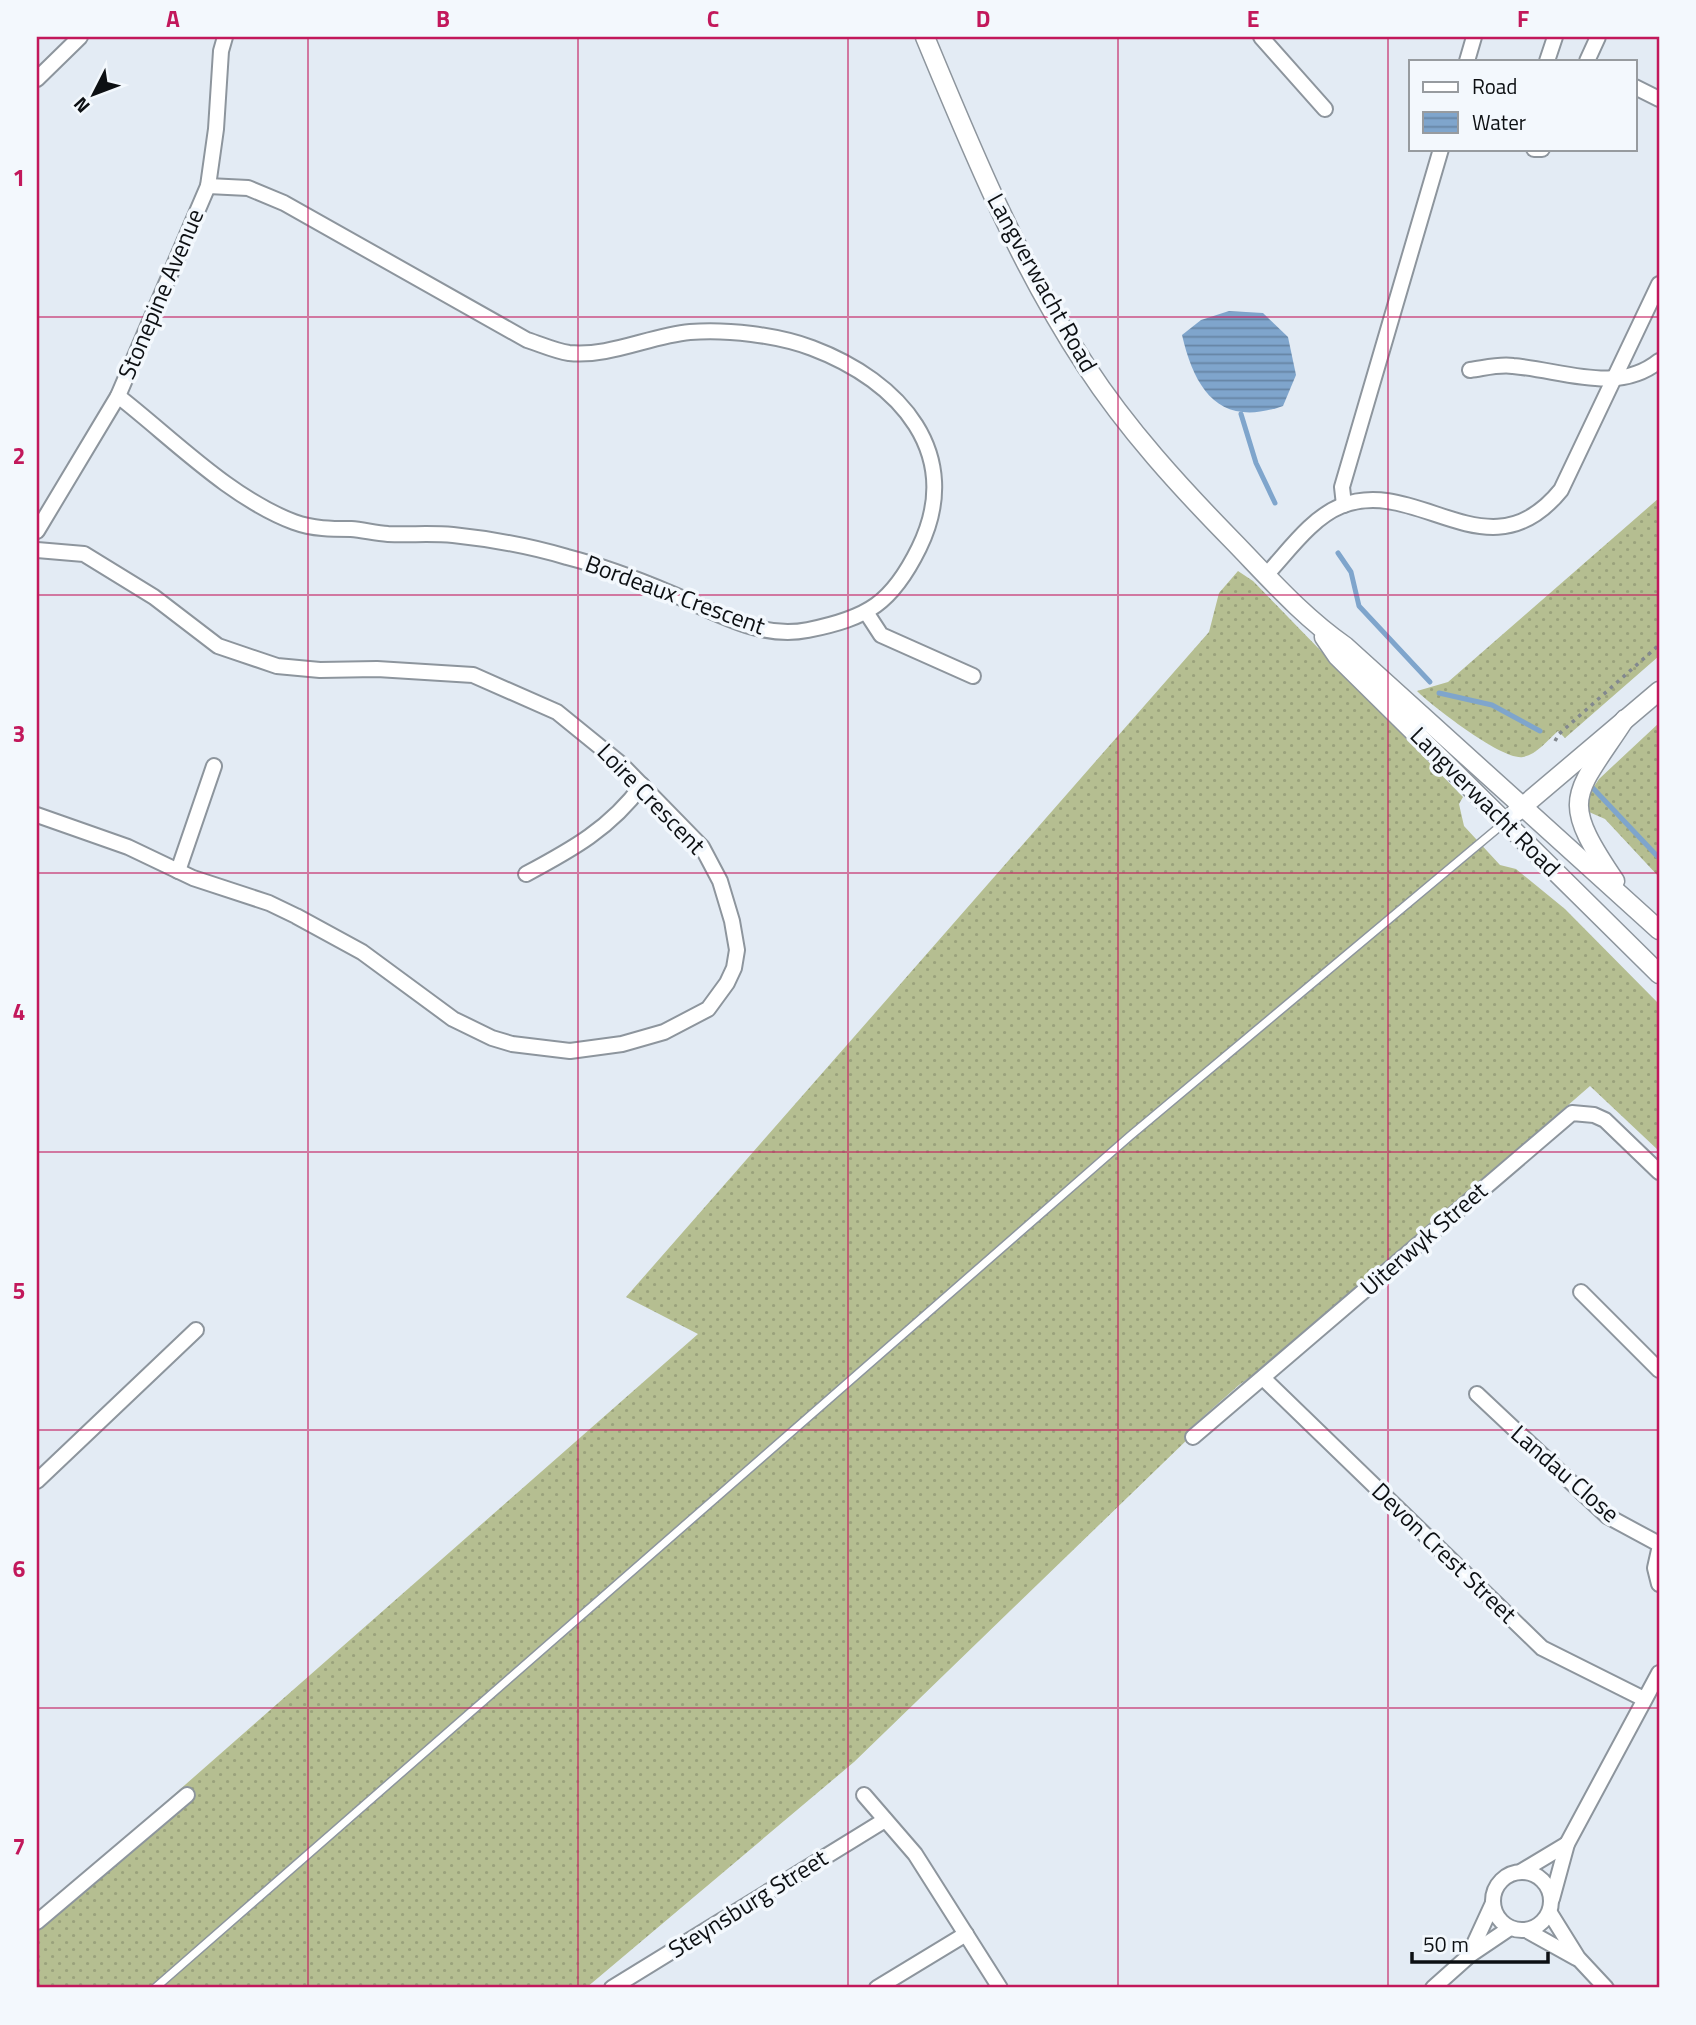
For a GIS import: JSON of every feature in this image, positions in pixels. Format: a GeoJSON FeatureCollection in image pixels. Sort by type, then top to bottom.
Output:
{"type":"FeatureCollection","features":[{"type":"Feature","properties":{"kind":"street"},"geometry":{"type":"LineString","coordinates":[[38,78],[68,37]]}},
{"type":"Feature","properties":{"kind":"street"},"geometry":{"type":"LineString","coordinates":[[38,78],[80,37]]}},
{"type":"Feature","properties":{"kind":"street","name":"Stonepine Avenue"},"geometry":{"type":"LineString","coordinates":[[37,531],[118,396],[208,187],[216,129],[221,51],[225,37]]}},
{"type":"Feature","properties":{"kind":"street","name":"Langverwacht Road"},"geometry":{"type":"LineString","coordinates":[[925,37],[1017,249],[1087,368],[1120,414],[1189,496],[1316,626],[1337,656],[1659,974]]}},
{"type":"Feature","properties":{"kind":"street"},"geometry":{"type":"LineString","coordinates":[[1261,37],[1325,109]]}},
{"type":"Feature","properties":{"kind":"street"},"geometry":{"type":"LineString","coordinates":[[1466,60],[1474,37]]}},
{"type":"Feature","properties":{"kind":"street"},"geometry":{"type":"LineString","coordinates":[[1547,60],[1555,37]]}},
{"type":"Feature","properties":{"kind":"street"},"geometry":{"type":"LineString","coordinates":[[1587,60],[1598,37]]}},
{"type":"Feature","properties":{"kind":"street"},"geometry":{"type":"LineString","coordinates":[[1636,88],[1659,99]]}},
{"type":"Feature","properties":{"kind":"street"},"geometry":{"type":"LineString","coordinates":[[1343,505],[1342,487],[1441,150]]}},
{"type":"Feature","properties":{"kind":"street","name":"Bordeaux Crescent"},"geometry":{"type":"LineString","coordinates":[[118,396],[234,491],[265,510],[298,524],[388,534],[453,535],[520,545],[636,579],[759,629],[785,633],[808,630],[866,612],[881,603],[902,582],[924,537],[934,508],[936,476],[926,446],[905,409],[878,382],[848,363],[809,347],[740,334],[692,332],[597,353],[566,353],[527,340],[284,204],[248,188],[208,187]]}},
{"type":"Feature","properties":{"kind":"street"},"geometry":{"type":"LineString","coordinates":[[1266,575],[1314,524],[1343,505],[1384,502],[1481,528],[1520,522],[1543,509],[1561,490],[1659,285]]}},
{"type":"Feature","properties":{"kind":"street"},"geometry":{"type":"LineString","coordinates":[[1470,370],[1513,366],[1612,380],[1636,374],[1659,361]]}},
{"type":"Feature","properties":{"kind":"street","name":"Loire Crescent"},"geometry":{"type":"LineString","coordinates":[[37,550],[84,554],[155,597],[218,646],[277,666],[473,675],[557,712],[592,738],[702,847],[720,881],[737,950],[727,983],[708,1009],[664,1032],[622,1044],[570,1051],[524,1046],[492,1038],[453,1019],[398,977],[326,930],[269,903],[178,871],[128,847],[37,815]]}},
{"type":"Feature","properties":{"kind":"street"},"geometry":{"type":"LineString","coordinates":[[866,612],[881,635],[973,676]]}},
{"type":"Feature","properties":{"kind":"street","name":"Langverwacht Road"},"geometry":{"type":"LineString","coordinates":[[1316,626],[1345,646],[1626,897],[1659,930]]}},
{"type":"Feature","properties":{"kind":"street"},"geometry":{"type":"LineString","coordinates":[[1504,823],[1659,691]]}},
{"type":"Feature","properties":{"kind":"street"},"geometry":{"type":"LineString","coordinates":[[1626,719],[1579,791],[1577,806],[1584,831],[1626,897]]}},
{"type":"Feature","properties":{"kind":"street"},"geometry":{"type":"LineString","coordinates":[[178,871],[214,766]]}},
{"type":"Feature","properties":{"kind":"street"},"geometry":{"type":"LineString","coordinates":[[526,874],[590,838],[627,806],[642,785]]}},
{"type":"Feature","properties":{"kind":"street","name":"Uiterwyk Street"},"geometry":{"type":"LineString","coordinates":[[1193,1437],[1572,1113],[1594,1115],[1605,1120],[1659,1172]]}},
{"type":"Feature","properties":{"kind":"street"},"geometry":{"type":"LineString","coordinates":[[1581,1293],[1659,1370]]}},
{"type":"Feature","properties":{"kind":"street"},"geometry":{"type":"LineString","coordinates":[[37,1481],[195,1330]]}},
{"type":"Feature","properties":{"kind":"street","name":"Devon Crest Street"},"geometry":{"type":"LineString","coordinates":[[1264,1379],[1542,1648],[1644,1699]]}},
{"type":"Feature","properties":{"kind":"street","name":"Landau Close"},"geometry":{"type":"LineString","coordinates":[[1477,1394],[1606,1516],[1659,1544]]}},
{"type":"Feature","properties":{"kind":"street"},"geometry":{"type":"LineString","coordinates":[[1659,1550],[1655,1568],[1659,1584]]}},
{"type":"Feature","properties":{"kind":"street"},"geometry":{"type":"LineString","coordinates":[[1526,1930],[1544,1921],[1551,1906],[1567,1844],[1659,1673]]}},
{"type":"Feature","properties":{"kind":"street"},"geometry":{"type":"LineString","coordinates":[[37,1923],[187,1795]]}},
{"type":"Feature","properties":{"kind":"street"},"geometry":{"type":"LineString","coordinates":[[864,1795],[915,1854],[1000,1988]]}},
{"type":"Feature","properties":{"kind":"street","name":"Steynsburg Street"},"geometry":{"type":"LineString","coordinates":[[612,1988],[885,1820]]}},
{"type":"Feature","properties":{"kind":"street"},"geometry":{"type":"LineString","coordinates":[[1470,1955],[1500,1881],[1567,1844]]}},
{"type":"Feature","properties":{"kind":"street"},"geometry":{"type":"LineString","coordinates":[[1522,1871],[1536,1875],[1547,1885],[1551,1906],[1578,1958],[1605,1988]]}},
{"type":"Feature","properties":{"kind":"street"},"geometry":{"type":"LineString","coordinates":[[1493,1903],[1501,1922],[1510,1928],[1526,1930],[1578,1958]]}},
{"type":"Feature","properties":{"kind":"street"},"geometry":{"type":"LineString","coordinates":[[1433,1988],[1470,1955],[1510,1928]]}},
{"type":"Feature","properties":{"kind":"street"},"geometry":{"type":"LineString","coordinates":[[877,1988],[965,1934]]}},
{"type":"Feature","properties":{"kind":"lane"},"geometry":{"type":"LineString","coordinates":[[155,1988],[1130,1136],[1504,823]]}},
{"type":"Feature","properties":{"kind":"path"},"geometry":{"type":"LineString","coordinates":[[1555,741],[1559,734],[1659,645]]}},
{"type":"Feature","properties":{"kind":"green space"},"geometry":{"type":"Polygon","coordinates":[[[1659,498],[1659,656],[1565,738],[1558,731],[1533,753],[1523,757],[1513,756],[1468,731],[1417,691],[1448,682],[1659,498]]]}},
{"type":"Feature","properties":{"kind":"green space"},"geometry":{"type":"Polygon","coordinates":[[[1238,571],[1253,581],[1463,797],[1459,804],[1464,826],[1500,865],[1516,869],[1565,909],[1659,1004],[1659,1151],[1590,1086],[1285,1352],[1239,1385],[1187,1431],[1191,1436],[854,1762],[586,1988],[37,1988],[37,1915],[698,1334],[626,1297],[1209,632],[1219,593],[1238,571]]]}},
{"type":"Feature","properties":{"kind":"green space"},"geometry":{"type":"Polygon","coordinates":[[[1659,723],[1659,877],[1605,819],[1589,812],[1589,794],[1599,779],[1659,723]]]}},
{"type":"Feature","properties":{"kind":"water"},"geometry":{"type":"Polygon","coordinates":[[[1229,311],[1263,313],[1288,337],[1296,375],[1283,406],[1261,412],[1242,412],[1227,408],[1214,400],[1194,373],[1182,335],[1201,320],[1229,311]]]}},
{"type":"Feature","properties":{"kind":"waterway"},"geometry":{"type":"LineString","coordinates":[[1241,414],[1256,463],[1275,503]]}},
{"type":"Feature","properties":{"kind":"waterway"},"geometry":{"type":"LineString","coordinates":[[1338,553],[1351,572],[1359,606],[1430,682]]}},
{"type":"Feature","properties":{"kind":"waterway"},"geometry":{"type":"LineString","coordinates":[[1439,693],[1492,705],[1540,731]]}},
{"type":"Feature","properties":{"kind":"waterway"},"geometry":{"type":"LineString","coordinates":[[1589,784],[1659,858]]}}]}
